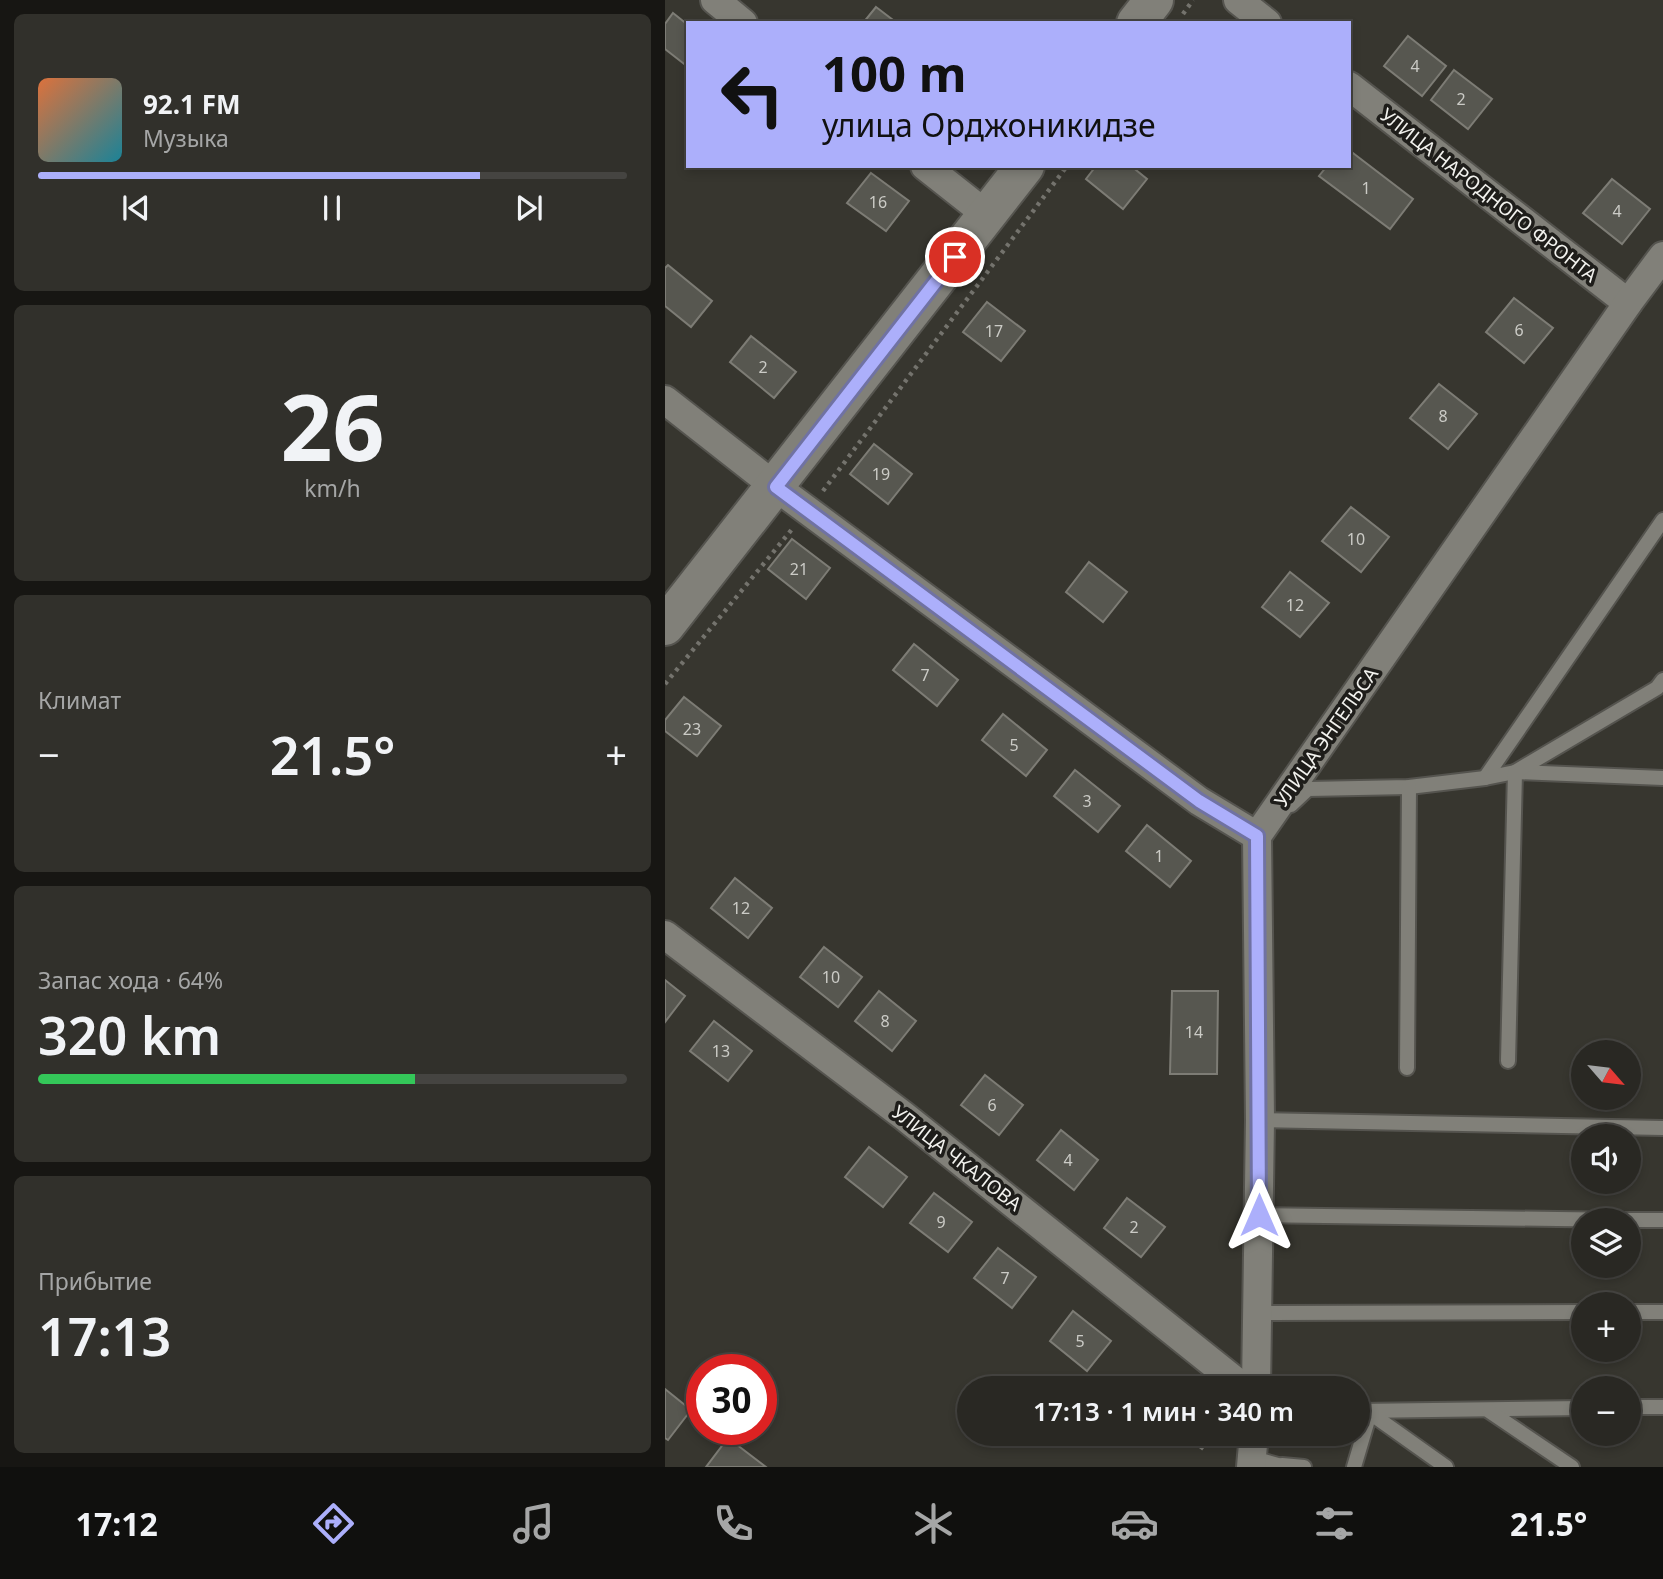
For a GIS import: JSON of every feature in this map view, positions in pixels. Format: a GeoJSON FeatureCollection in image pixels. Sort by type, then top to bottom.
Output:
{"type":"FeatureCollection","features":[{"type":"Feature","properties":{"kind":"main road"},"geometry":{"type":"LineString","coordinates":[[1138,21],[1154,0]]}},
{"type":"Feature","properties":{"kind":"main road"},"geometry":{"type":"LineString","coordinates":[[665,626],[1023,168]]}},
{"type":"Feature","properties":{"kind":"street"},"geometry":{"type":"LineString","coordinates":[[715,0],[741,21]]}},
{"type":"Feature","properties":{"kind":"street"},"geometry":{"type":"LineString","coordinates":[[1238,0],[1264,21]]}},
{"type":"Feature","properties":{"kind":"street","name":"УЛИЦА НАРОДНОГО ФРОНТА"},"geometry":{"type":"LineString","coordinates":[[1351,88],[1628,303]]}},
{"type":"Feature","properties":{"kind":"street"},"geometry":{"type":"LineString","coordinates":[[928,168],[987,215]]}},
{"type":"Feature","properties":{"kind":"street","name":"УЛИЦА ЭНГЕЛЬСА"},"geometry":{"type":"LineString","coordinates":[[1257,836],[1663,256]]}},
{"type":"Feature","properties":{"kind":"street"},"geometry":{"type":"LineString","coordinates":[[665,400],[776,487],[1199,801],[1257,836],[1259,1215],[1258,1312],[1253,1376]]}},
{"type":"Feature","properties":{"kind":"street","name":"УЛИЦА ЧКАЛОВА"},"geometry":{"type":"LineString","coordinates":[[665,935],[1240,1376]]}},
{"type":"Feature","properties":{"kind":"lane"},"geometry":{"type":"LineString","coordinates":[[1485,778],[1663,520]]}},
{"type":"Feature","properties":{"kind":"lane"},"geometry":{"type":"LineString","coordinates":[[1515,772],[1657,688],[1663,680]]}},
{"type":"Feature","properties":{"kind":"lane"},"geometry":{"type":"LineString","coordinates":[[1257,836],[1308,789],[1409,787],[1515,772],[1663,778]]}},
{"type":"Feature","properties":{"kind":"lane"},"geometry":{"type":"LineString","coordinates":[[1508,1061],[1515,772]]}},
{"type":"Feature","properties":{"kind":"lane"},"geometry":{"type":"LineString","coordinates":[[1407,1068],[1409,787]]}},
{"type":"Feature","properties":{"kind":"lane"},"geometry":{"type":"LineString","coordinates":[[1259,1120],[1663,1128]]}},
{"type":"Feature","properties":{"kind":"lane"},"geometry":{"type":"LineString","coordinates":[[1259,1215],[1571,1219]]}},
{"type":"Feature","properties":{"kind":"lane"},"geometry":{"type":"LineString","coordinates":[[1641,1220],[1663,1220]]}},
{"type":"Feature","properties":{"kind":"lane"},"geometry":{"type":"LineString","coordinates":[[1258,1312],[1571,1312]]}},
{"type":"Feature","properties":{"kind":"lane"},"geometry":{"type":"LineString","coordinates":[[1641,1312],[1663,1312]]}},
{"type":"Feature","properties":{"kind":"lane"},"geometry":{"type":"LineString","coordinates":[[1641,1407],[1663,1406]]}},
{"type":"Feature","properties":{"kind":"lane"},"geometry":{"type":"LineString","coordinates":[[1370,1412],[1571,1408]]}},
{"type":"Feature","properties":{"kind":"lane"},"geometry":{"type":"LineString","coordinates":[[1489,1411],[1572,1467]]}},
{"type":"Feature","properties":{"kind":"lane"},"geometry":{"type":"LineString","coordinates":[[1370,1416],[1447,1467]]}},
{"type":"Feature","properties":{"kind":"lane"},"geometry":{"type":"LineString","coordinates":[[1354,1467],[1358,1446]]}},
{"type":"Feature","properties":{"kind":"lane"},"geometry":{"type":"LineString","coordinates":[[1253,1453],[1283,1466],[1304,1467]]}},
{"type":"Feature","properties":{"kind":"path"},"geometry":{"type":"LineString","coordinates":[[665,684],[808,510],[1065,168]]}},
{"type":"Feature","properties":{"kind":"building"},"geometry":{"type":"Polygon","coordinates":[[[876,7],[894,21],[865,21],[876,7]]]}},
{"type":"Feature","properties":{"kind":"building"},"geometry":{"type":"Polygon","coordinates":[[[673,13],[686,23],[686,65],[665,49],[665,24],[673,13]]]}},
{"type":"Feature","properties":{"kind":"building"},"geometry":{"type":"Polygon","coordinates":[[[1408,36],[1446,66],[1422,96],[1384,66],[1408,36]]]}},
{"type":"Feature","properties":{"kind":"building"},"geometry":{"type":"Polygon","coordinates":[[[1454,70],[1492,99],[1468,129],[1431,100],[1454,70]]]}},
{"type":"Feature","properties":{"kind":"building"},"geometry":{"type":"Polygon","coordinates":[[[1351,152],[1413,199],[1390,229],[1319,176],[1325,168],[1351,168],[1351,152]]]}},
{"type":"Feature","properties":{"kind":"building"},"geometry":{"type":"Polygon","coordinates":[[[1094,168],[1133,168],[1147,179],[1123,209],[1086,179],[1094,168]]]}},
{"type":"Feature","properties":{"kind":"building"},"geometry":{"type":"Polygon","coordinates":[[[871,173],[909,201],[886,231],[847,203],[871,173]]]}},
{"type":"Feature","properties":{"kind":"building"},"geometry":{"type":"Polygon","coordinates":[[[1612,179],[1650,209],[1622,244],[1583,213],[1612,179]]]}},
{"type":"Feature","properties":{"kind":"building"},"geometry":{"type":"Polygon","coordinates":[[[668,265],[712,301],[691,327],[665,306],[665,268],[668,265]]]}},
{"type":"Feature","properties":{"kind":"building"},"geometry":{"type":"Polygon","coordinates":[[[1514,298],[1553,328],[1524,363],[1486,332],[1514,298]]]}},
{"type":"Feature","properties":{"kind":"building"},"geometry":{"type":"Polygon","coordinates":[[[987,302],[1025,331],[1001,361],[963,332],[987,302]]]}},
{"type":"Feature","properties":{"kind":"building"},"geometry":{"type":"Polygon","coordinates":[[[751,336],[796,372],[774,398],[730,362],[751,336]]]}},
{"type":"Feature","properties":{"kind":"building"},"geometry":{"type":"Polygon","coordinates":[[[1439,384],[1477,414],[1448,449],[1410,418],[1439,384]]]}},
{"type":"Feature","properties":{"kind":"building"},"geometry":{"type":"Polygon","coordinates":[[[874,444],[912,474],[888,504],[850,474],[874,444]]]}},
{"type":"Feature","properties":{"kind":"building"},"geometry":{"type":"Polygon","coordinates":[[[1351,507],[1389,537],[1361,572],[1322,541],[1351,507]]]}},
{"type":"Feature","properties":{"kind":"building"},"geometry":{"type":"Polygon","coordinates":[[[792,539],[830,568],[806,599],[768,569],[792,539]]]}},
{"type":"Feature","properties":{"kind":"building"},"geometry":{"type":"Polygon","coordinates":[[[1089,562],[1127,592],[1103,622],[1066,592],[1089,562]]]}},
{"type":"Feature","properties":{"kind":"building"},"geometry":{"type":"Polygon","coordinates":[[[1290,572],[1329,603],[1300,637],[1262,607],[1290,572]]]}},
{"type":"Feature","properties":{"kind":"building"},"geometry":{"type":"Polygon","coordinates":[[[914,644],[958,680],[937,706],[893,670],[914,644]]]}},
{"type":"Feature","properties":{"kind":"building"},"geometry":{"type":"Polygon","coordinates":[[[684,697],[721,726],[697,756],[665,731],[665,720],[684,697]]]}},
{"type":"Feature","properties":{"kind":"building"},"geometry":{"type":"Polygon","coordinates":[[[1003,714],[1047,750],[1026,776],[982,740],[1003,714]]]}},
{"type":"Feature","properties":{"kind":"building"},"geometry":{"type":"Polygon","coordinates":[[[1075,770],[1120,806],[1098,832],[1054,796],[1075,770]]]}},
{"type":"Feature","properties":{"kind":"building"},"geometry":{"type":"Polygon","coordinates":[[[1147,825],[1191,861],[1170,887],[1126,851],[1147,825]]]}},
{"type":"Feature","properties":{"kind":"building"},"geometry":{"type":"Polygon","coordinates":[[[735,878],[772,908],[748,938],[711,908],[735,878]]]}},
{"type":"Feature","properties":{"kind":"building"},"geometry":{"type":"Polygon","coordinates":[[[824,947],[862,977],[838,1007],[800,977],[824,947]]]}},
{"type":"Feature","properties":{"kind":"building"},"geometry":{"type":"Polygon","coordinates":[[[665,980],[685,996],[665,1022],[665,980]]]}},
{"type":"Feature","properties":{"kind":"building"},"geometry":{"type":"Polygon","coordinates":[[[879,991],[916,1021],[892,1051],[855,1021],[879,991]]]}},
{"type":"Feature","properties":{"kind":"building"},"geometry":{"type":"Polygon","coordinates":[[[1172,991],[1218,991],[1217,1074],[1170,1074],[1172,991]]]}},
{"type":"Feature","properties":{"kind":"building"},"geometry":{"type":"Polygon","coordinates":[[[714,1021],[752,1051],[728,1081],[690,1051],[714,1021]]]}},
{"type":"Feature","properties":{"kind":"building"},"geometry":{"type":"Polygon","coordinates":[[[985,1075],[1023,1105],[999,1135],[961,1105],[985,1075]]]}},
{"type":"Feature","properties":{"kind":"building"},"geometry":{"type":"Polygon","coordinates":[[[1061,1130],[1098,1160],[1074,1190],[1037,1160],[1061,1130]]]}},
{"type":"Feature","properties":{"kind":"building"},"geometry":{"type":"Polygon","coordinates":[[[869,1147],[907,1177],[883,1207],[845,1177],[869,1147]]]}},
{"type":"Feature","properties":{"kind":"building"},"geometry":{"type":"Polygon","coordinates":[[[934,1193],[972,1222],[948,1252],[910,1223],[934,1193]]]}},
{"type":"Feature","properties":{"kind":"building"},"geometry":{"type":"Polygon","coordinates":[[[1127,1198],[1165,1227],[1141,1257],[1104,1228],[1127,1198]]]}},
{"type":"Feature","properties":{"kind":"building"},"geometry":{"type":"Polygon","coordinates":[[[998,1248],[1036,1277],[1012,1308],[974,1278],[998,1248]]]}},
{"type":"Feature","properties":{"kind":"building"},"geometry":{"type":"Polygon","coordinates":[[[1073,1311],[1111,1341],[1087,1371],[1050,1341],[1073,1311]]]}},
{"type":"Feature","properties":{"kind":"building"},"geometry":{"type":"Polygon","coordinates":[[[665,1389],[686,1406],[686,1417],[668,1440],[665,1438],[665,1389]]]}},
{"type":"Feature","properties":{"kind":"building"},"geometry":{"type":"Polygon","coordinates":[[[723,1445],[737,1445],[766,1467],[706,1467],[723,1445]]]}},
{"type":"Feature","properties":{"kind":"route"},"geometry":{"type":"LineString","coordinates":[[955,257],[776,487],[1199,801],[1257,836],[1259,1215]]}}]}
